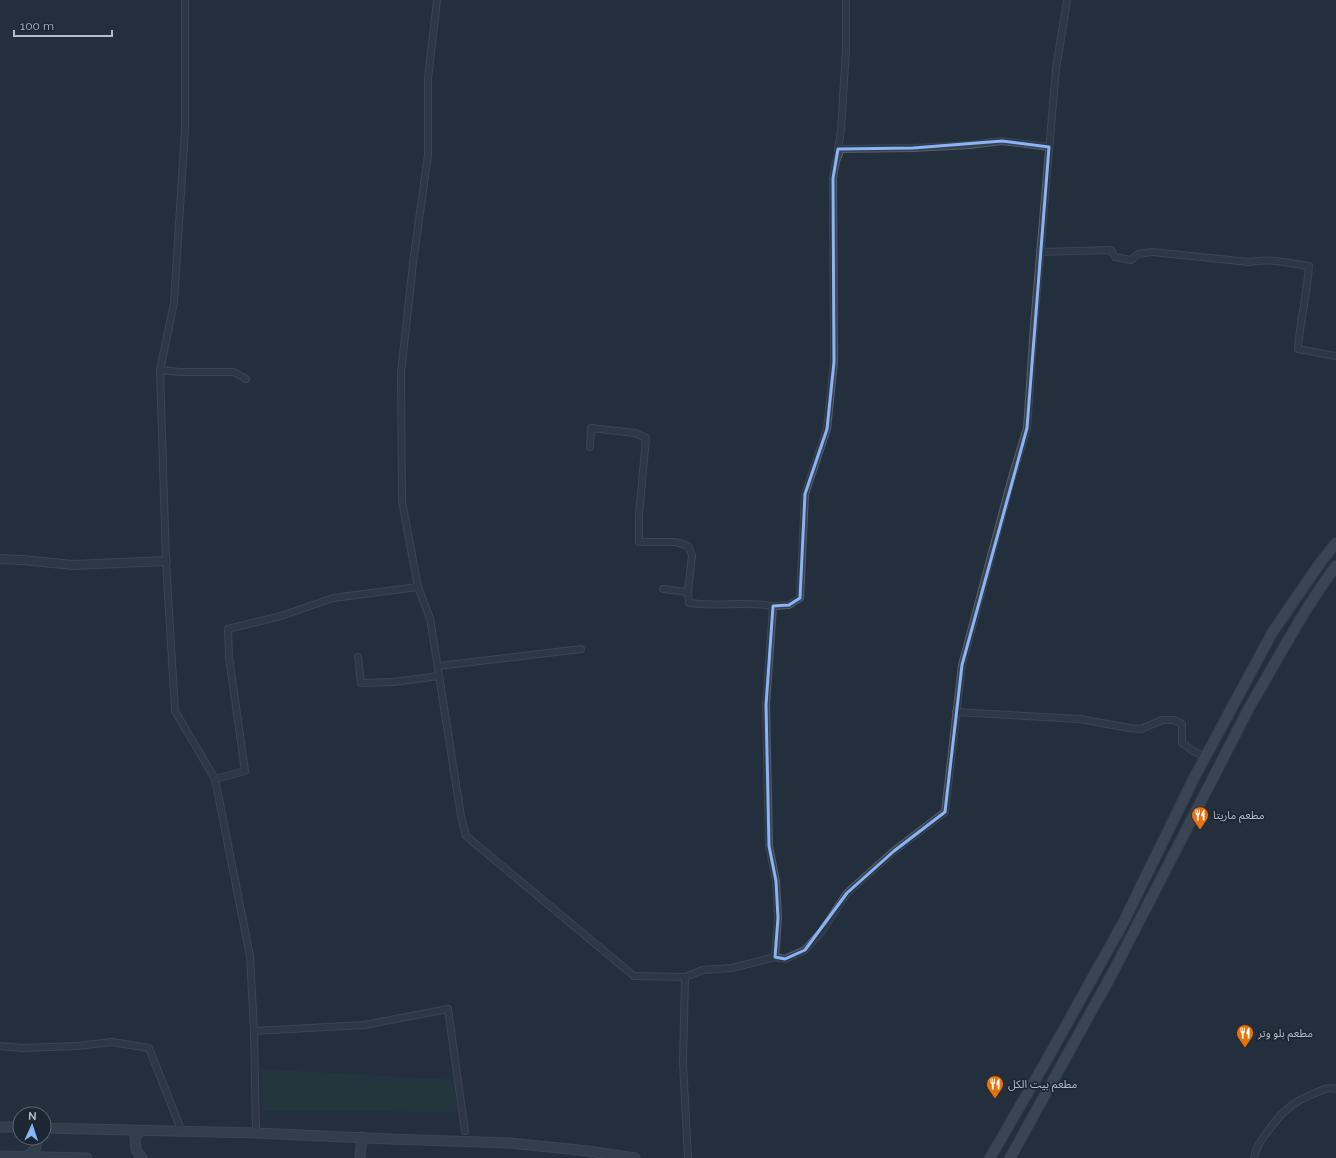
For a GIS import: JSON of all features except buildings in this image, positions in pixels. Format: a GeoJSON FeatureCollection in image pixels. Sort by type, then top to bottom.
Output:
{"type":"FeatureCollection","features":[{"type":"Feature","properties":{"kind":"main road"},"geometry":{"type":"LineString","coordinates":[[990,1158],[1123,923],[1194,778],[1272,633],[1297,595],[1336,543]]}},
{"type":"Feature","properties":{"kind":"main road"},"geometry":{"type":"LineString","coordinates":[[1010,1158],[1112,974],[1250,706],[1286,643],[1326,578],[1336,566]]}},
{"type":"Feature","properties":{"kind":"main road"},"geometry":{"type":"LineString","coordinates":[[1258,658],[1272,668]]}},
{"type":"Feature","properties":{"kind":"main road"},"geometry":{"type":"LineString","coordinates":[[1194,778],[1209,787]]}},
{"type":"Feature","properties":{"kind":"main road"},"geometry":{"type":"LineString","coordinates":[[1049,1056],[1062,1065]]}},
{"type":"Feature","properties":{"kind":"main road"},"geometry":{"type":"LineString","coordinates":[[0,1127],[12,1128]]}},
{"type":"Feature","properties":{"kind":"main road"},"geometry":{"type":"LineString","coordinates":[[52,1128],[256,1133],[362,1137],[397,1140],[510,1143],[588,1151],[635,1158]]}},
{"type":"Feature","properties":{"kind":"main road"},"geometry":{"type":"LineString","coordinates":[[141,1131],[135,1137],[136,1150],[142,1158]]}},
{"type":"Feature","properties":{"kind":"main road"},"geometry":{"type":"LineString","coordinates":[[360,1158],[362,1137]]}},
{"type":"Feature","properties":{"kind":"main road"},"geometry":{"type":"LineString","coordinates":[[27,1156],[35,1150],[36,1146]]}},
{"type":"Feature","properties":{"kind":"main road"},"geometry":{"type":"LineString","coordinates":[[0,1156],[87,1158]]}},
{"type":"Feature","properties":{"kind":"street"},"geometry":{"type":"LineString","coordinates":[[185,0],[185,129],[174,303],[160,370],[166,561],[175,711],[215,779],[250,956],[254,1031],[256,1133]]}},
{"type":"Feature","properties":{"kind":"street"},"geometry":{"type":"LineString","coordinates":[[436,0],[428,79],[428,155],[413,263],[401,373],[402,501],[418,587],[430,618],[461,816],[466,836],[634,976],[685,977],[704,970],[732,968],[775,957],[785,959],[805,950],[822,931],[847,893],[894,850],[945,812],[962,665],[1012,477],[1027,428],[1040,252],[1056,69],[1067,0]]}},
{"type":"Feature","properties":{"kind":"street"},"geometry":{"type":"LineString","coordinates":[[590,447],[591,428],[635,434],[646,438],[639,515],[639,542],[676,542],[688,546],[692,555],[688,592],[690,603],[761,604],[772,606],[789,604],[800,598],[805,494],[827,429],[834,362],[833,178],[836,161],[839,154],[838,149],[841,130],[846,49],[846,0]]}},
{"type":"Feature","properties":{"kind":"street"},"geometry":{"type":"LineString","coordinates":[[838,149],[913,148],[970,145],[1002,141],[1049,148]]}},
{"type":"Feature","properties":{"kind":"street"},"geometry":{"type":"LineString","coordinates":[[1040,252],[1111,250],[1115,257],[1131,260],[1138,254],[1152,252],[1249,262],[1274,260],[1309,266],[1298,349],[1336,356]]}},
{"type":"Feature","properties":{"kind":"street"},"geometry":{"type":"LineString","coordinates":[[160,370],[180,372],[234,372],[246,379]]}},
{"type":"Feature","properties":{"kind":"street"},"geometry":{"type":"LineString","coordinates":[[0,559],[73,565],[166,561]]}},
{"type":"Feature","properties":{"kind":"street"},"geometry":{"type":"LineString","coordinates":[[215,779],[245,771],[229,657],[228,628],[282,616],[333,598],[418,587]]}},
{"type":"Feature","properties":{"kind":"street"},"geometry":{"type":"LineString","coordinates":[[663,589],[688,592]]}},
{"type":"Feature","properties":{"kind":"street"},"geometry":{"type":"LineString","coordinates":[[772,606],[766,705],[770,846],[776,881],[778,918],[775,957]]}},
{"type":"Feature","properties":{"kind":"street"},"geometry":{"type":"LineString","coordinates":[[438,666],[581,649]]}},
{"type":"Feature","properties":{"kind":"street"},"geometry":{"type":"LineString","coordinates":[[358,657],[361,682],[394,682],[439,676]]}},
{"type":"Feature","properties":{"kind":"street"},"geometry":{"type":"LineString","coordinates":[[956,712],[1080,719],[1141,729],[1162,720],[1174,720],[1182,724],[1182,743],[1205,757]]}},
{"type":"Feature","properties":{"kind":"street"},"geometry":{"type":"LineString","coordinates":[[685,977],[683,1064],[688,1158]]}},
{"type":"Feature","properties":{"kind":"street"},"geometry":{"type":"LineString","coordinates":[[254,1031],[364,1025],[448,1009],[466,1131]]}},
{"type":"Feature","properties":{"kind":"street"},"geometry":{"type":"LineString","coordinates":[[0,1046],[22,1048],[54,1047],[112,1042],[149,1048],[182,1132]]}},
{"type":"Feature","properties":{"kind":"street"},"geometry":{"type":"LineString","coordinates":[[1254,1158],[1255,1149],[1277,1119],[1290,1106],[1304,1097],[1330,1087],[1336,1089]]}},
{"type":"Feature","properties":{"kind":"highlighted area"},"geometry":{"type":"Polygon","coordinates":[[[1002,141],[1049,147],[1027,428],[962,665],[945,812],[894,851],[847,893],[805,950],[785,959],[775,957],[778,918],[776,881],[769,846],[766,705],[773,606],[789,605],[800,598],[805,494],[827,429],[834,362],[833,178],[838,149],[913,148],[1002,141]]]}},
{"type":"Feature","properties":{"kind":"green space"},"geometry":{"type":"Polygon","coordinates":[[[261,1069],[454,1080],[457,1112],[264,1110],[261,1069]]]}},
{"type":"Feature","properties":{"kind":"place","name":"مطعم ماريتا"},"geometry":{"type":"Point","coordinates":[1200,830]}},
{"type":"Feature","properties":{"kind":"place","name":"مطعم بلو وتر"},"geometry":{"type":"Point","coordinates":[1245,1048]}},
{"type":"Feature","properties":{"kind":"place","name":"مطعم بيت الكل"},"geometry":{"type":"Point","coordinates":[995,1099]}}]}
